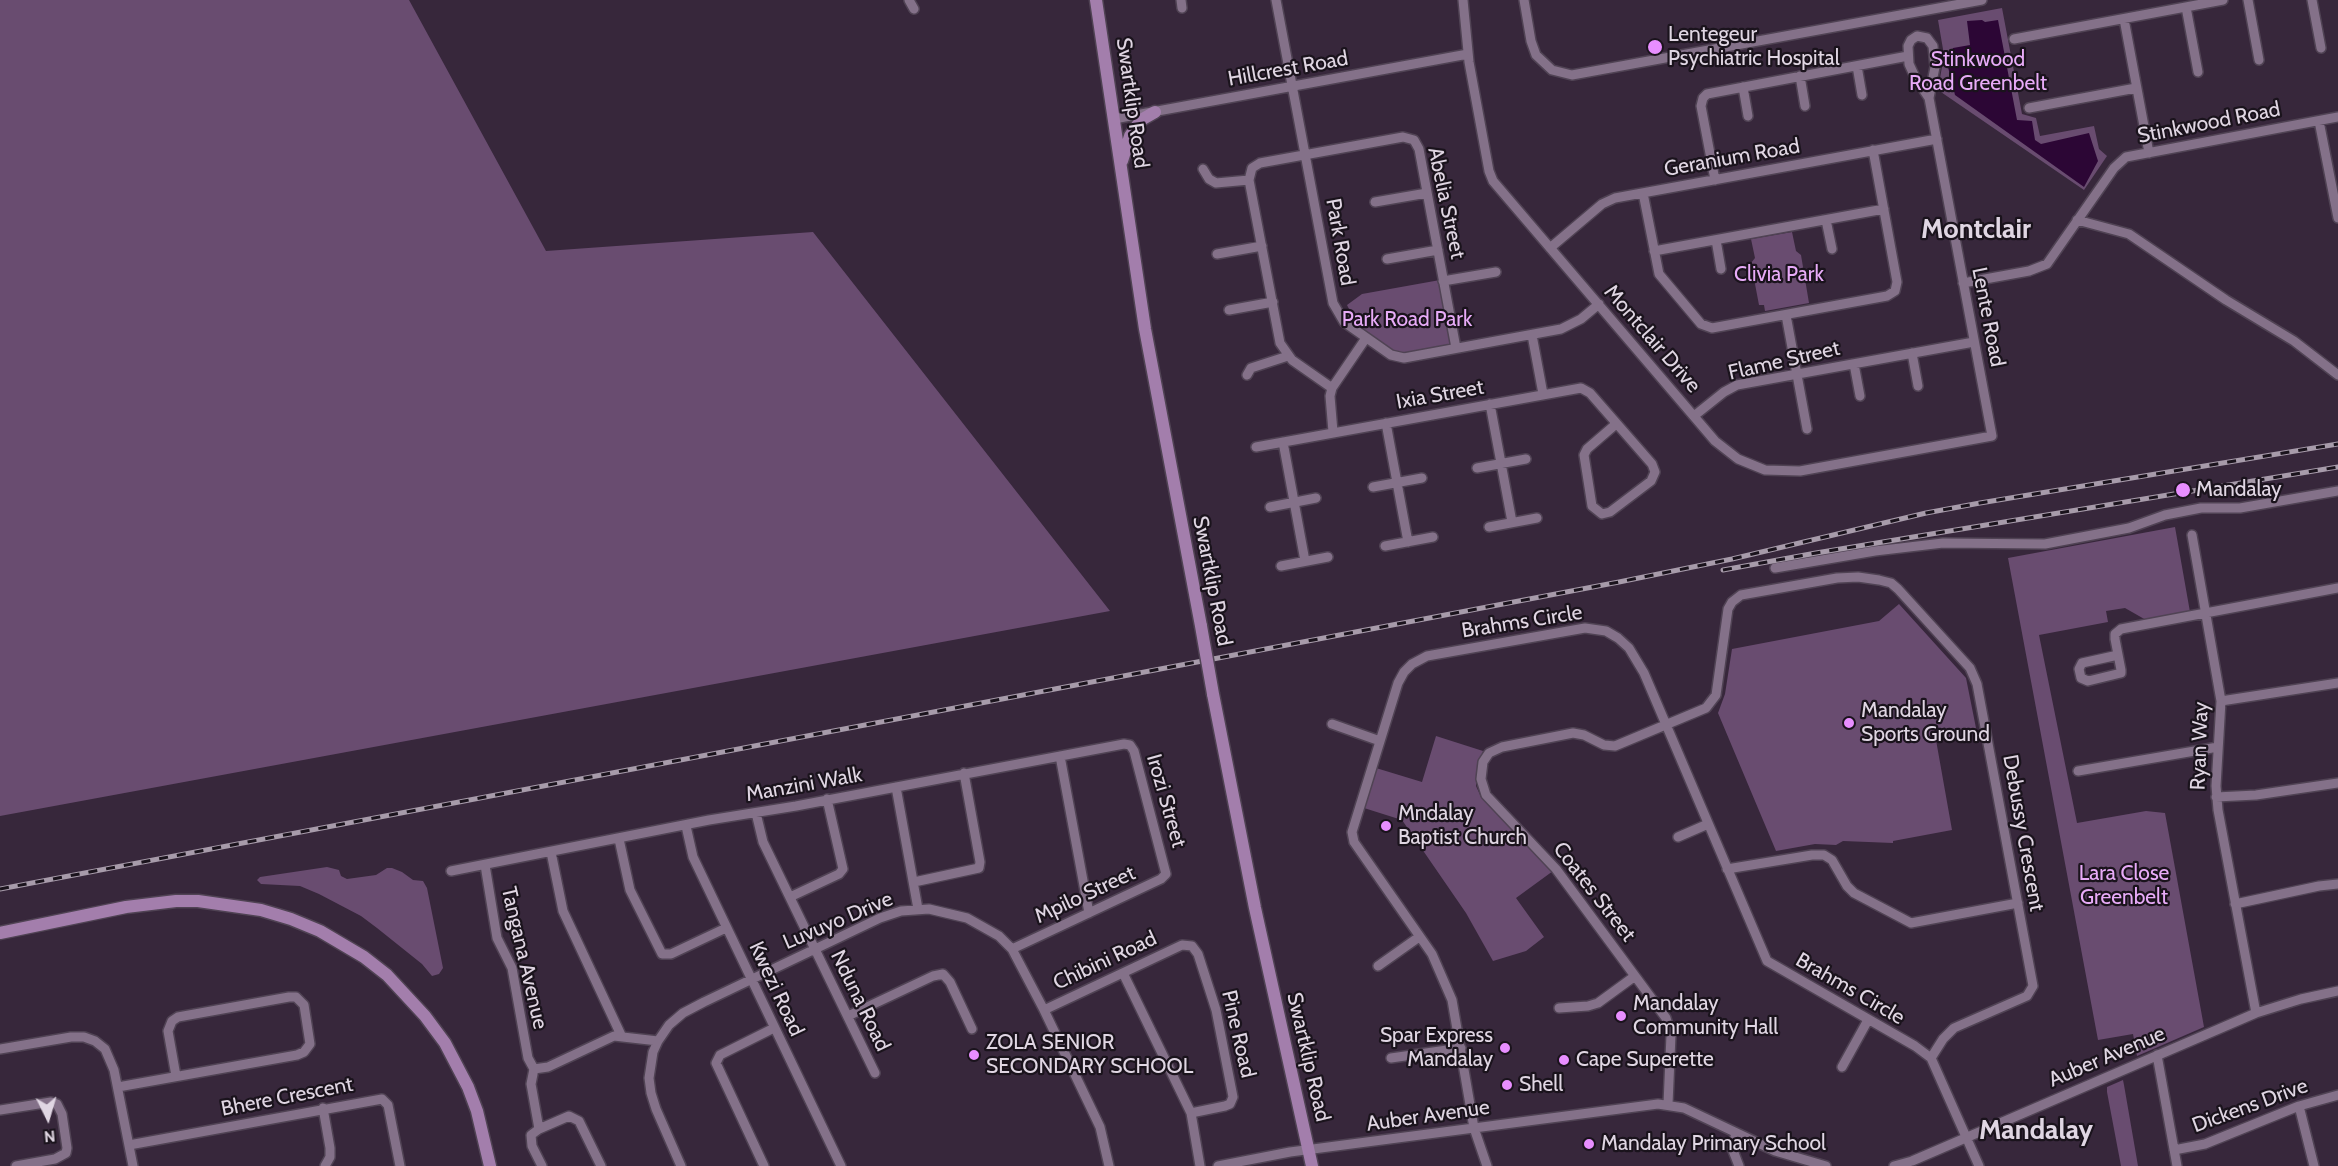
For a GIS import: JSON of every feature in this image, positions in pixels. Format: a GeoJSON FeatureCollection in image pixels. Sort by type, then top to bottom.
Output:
{"type":"FeatureCollection","features":[{"type":"Feature","properties":{"kind":"main road","name":"Swartklip Road"},"geometry":{"type":"LineString","coordinates":[[1096,0],[1145,329],[1257,919],[1312,1166]]}},
{"type":"Feature","properties":{"kind":"main road"},"geometry":{"type":"LineString","coordinates":[[1121,165],[1130,136],[1141,120],[1155,111]]}},
{"type":"Feature","properties":{"kind":"main road"},"geometry":{"type":"LineString","coordinates":[[0,933],[126,907],[176,901],[198,901],[261,910],[320,931],[364,957],[387,975],[439,1034],[468,1087],[481,1124],[490,1166]]}},
{"type":"Feature","properties":{"kind":"street","name":"Park Road"},"geometry":{"type":"LineString","coordinates":[[1276,0],[1333,303],[1344,322],[1391,355],[1399,358],[1571,325],[1599,304]]}},
{"type":"Feature","properties":{"kind":"street","name":"Montclair Drive"},"geometry":{"type":"LineString","coordinates":[[1463,0],[1468,54],[1491,176],[1715,441],[1730,453],[1756,467],[1777,472],[1800,471],[1992,436]]}},
{"type":"Feature","properties":{"kind":"street"},"geometry":{"type":"LineString","coordinates":[[1524,0],[1531,41],[1536,55],[1552,70],[1572,75],[1982,0]]}},
{"type":"Feature","properties":{"kind":"street"},"geometry":{"type":"LineString","coordinates":[[2014,39],[2223,0]]}},
{"type":"Feature","properties":{"kind":"street"},"geometry":{"type":"LineString","coordinates":[[2248,0],[2259,60]]}},
{"type":"Feature","properties":{"kind":"street"},"geometry":{"type":"LineString","coordinates":[[2312,0],[2321,48]]}},
{"type":"Feature","properties":{"kind":"street"},"geometry":{"type":"LineString","coordinates":[[2186,7],[2198,72]]}},
{"type":"Feature","properties":{"kind":"street"},"geometry":{"type":"LineString","coordinates":[[2124,19],[2149,153]]}},
{"type":"Feature","properties":{"kind":"street","name":"Lente Road"},"geometry":{"type":"LineString","coordinates":[[1929,98],[1915,77],[1908,56],[1908,46],[1914,38],[1924,36],[1932,43],[1935,67],[1929,98],[1992,436]]}},
{"type":"Feature","properties":{"kind":"street","name":"Hillcrest Road"},"geometry":{"type":"LineString","coordinates":[[1114,119],[1468,54]]}},
{"type":"Feature","properties":{"kind":"street"},"geometry":{"type":"LineString","coordinates":[[1715,180],[1701,102],[1707,94],[1908,56]]}},
{"type":"Feature","properties":{"kind":"street"},"geometry":{"type":"LineString","coordinates":[[1857,66],[1862,95]]}},
{"type":"Feature","properties":{"kind":"street"},"geometry":{"type":"LineString","coordinates":[[1800,76],[1805,106]]}},
{"type":"Feature","properties":{"kind":"street"},"geometry":{"type":"LineString","coordinates":[[1743,87],[1748,116]]}},
{"type":"Feature","properties":{"kind":"street"},"geometry":{"type":"LineString","coordinates":[[2029,108],[2136,88]]}},
{"type":"Feature","properties":{"kind":"street","name":"Stinkwood Road"},"geometry":{"type":"LineString","coordinates":[[1964,283],[2039,268],[2047,264],[2119,162],[2126,158],[2338,117]]}},
{"type":"Feature","properties":{"kind":"street"},"geometry":{"type":"LineString","coordinates":[[2319,121],[2335,186],[2338,218]]}},
{"type":"Feature","properties":{"kind":"street","name":"Abelia Street"},"geometry":{"type":"LineString","coordinates":[[1249,180],[1252,168],[1260,163],[1407,137],[1414,140],[1418,146],[1456,348]]}},
{"type":"Feature","properties":{"kind":"street","name":"Geranium Road"},"geometry":{"type":"LineString","coordinates":[[1550,248],[1606,201],[1936,139]]}},
{"type":"Feature","properties":{"kind":"street"},"geometry":{"type":"LineString","coordinates":[[1643,193],[1660,276],[1706,327],[1712,328],[1786,315],[1887,296],[1896,288],[1897,282],[1873,150]]}},
{"type":"Feature","properties":{"kind":"street"},"geometry":{"type":"LineString","coordinates":[[1203,169],[1209,179],[1216,183],[1249,180],[1280,343],[1288,356],[1332,387]]}},
{"type":"Feature","properties":{"kind":"street"},"geometry":{"type":"LineString","coordinates":[[1375,202],[1427,193]]}},
{"type":"Feature","properties":{"kind":"street"},"geometry":{"type":"LineString","coordinates":[[1654,251],[1884,209]]}},
{"type":"Feature","properties":{"kind":"street"},"geometry":{"type":"LineString","coordinates":[[1826,220],[1832,249]]}},
{"type":"Feature","properties":{"kind":"street"},"geometry":{"type":"LineString","coordinates":[[2077,220],[2129,234],[2226,300],[2295,341],[2338,375]]}},
{"type":"Feature","properties":{"kind":"street"},"geometry":{"type":"LineString","coordinates":[[1716,240],[1721,269]]}},
{"type":"Feature","properties":{"kind":"street"},"geometry":{"type":"LineString","coordinates":[[1217,254],[1262,246]]}},
{"type":"Feature","properties":{"kind":"street"},"geometry":{"type":"LineString","coordinates":[[1387,259],[1438,250]]}},
{"type":"Feature","properties":{"kind":"street"},"geometry":{"type":"LineString","coordinates":[[1443,281],[1496,272]]}},
{"type":"Feature","properties":{"kind":"street"},"geometry":{"type":"LineString","coordinates":[[1229,310],[1272,302]]}},
{"type":"Feature","properties":{"kind":"street"},"geometry":{"type":"LineString","coordinates":[[1786,315],[1807,429]]}},
{"type":"Feature","properties":{"kind":"street"},"geometry":{"type":"LineString","coordinates":[[1532,334],[1543,394]]}},
{"type":"Feature","properties":{"kind":"street"},"geometry":{"type":"LineString","coordinates":[[1334,432],[1330,396],[1332,387],[1366,338]]}},
{"type":"Feature","properties":{"kind":"street","name":"Flame Street"},"geometry":{"type":"LineString","coordinates":[[1695,416],[1733,387],[1974,342]]}},
{"type":"Feature","properties":{"kind":"street"},"geometry":{"type":"LineString","coordinates":[[1912,353],[1918,386]]}},
{"type":"Feature","properties":{"kind":"street"},"geometry":{"type":"LineString","coordinates":[[1247,375],[1251,368],[1288,356]]}},
{"type":"Feature","properties":{"kind":"street","name":"Flame Street"},"geometry":{"type":"LineString","coordinates":[[1854,364],[1860,396]]}},
{"type":"Feature","properties":{"kind":"street","name":"Ixia Street"},"geometry":{"type":"LineString","coordinates":[[1256,447],[1576,388],[1586,390],[1652,464],[1655,475],[1651,481],[1610,512],[1602,514],[1592,506],[1584,455],[1587,449],[1616,424]]}},
{"type":"Feature","properties":{"kind":"street"},"geometry":{"type":"LineString","coordinates":[[1490,404],[1512,522]]}},
{"type":"Feature","properties":{"kind":"street"},"geometry":{"type":"LineString","coordinates":[[1386,423],[1408,542]]}},
{"type":"Feature","properties":{"kind":"street"},"geometry":{"type":"LineString","coordinates":[[1283,442],[1305,561]]}},
{"type":"Feature","properties":{"kind":"street"},"geometry":{"type":"LineString","coordinates":[[1477,468],[1526,459]]}},
{"type":"Feature","properties":{"kind":"street"},"geometry":{"type":"LineString","coordinates":[[1372,487],[1422,478]]}},
{"type":"Feature","properties":{"kind":"street"},"geometry":{"type":"LineString","coordinates":[[1775,568],[1875,551],[1943,543],[2045,544],[2129,528],[2165,515],[2194,509],[2240,508],[2338,491]]}},
{"type":"Feature","properties":{"kind":"street"},"geometry":{"type":"LineString","coordinates":[[1270,507],[1316,498]]}},
{"type":"Feature","properties":{"kind":"street"},"geometry":{"type":"LineString","coordinates":[[1489,526],[1537,518]]}},
{"type":"Feature","properties":{"kind":"street","name":"Ryan Way"},"geometry":{"type":"LineString","coordinates":[[2192,535],[2221,700],[2216,797],[2256,1013]]}},
{"type":"Feature","properties":{"kind":"street"},"geometry":{"type":"LineString","coordinates":[[1385,546],[1433,537]]}},
{"type":"Feature","properties":{"kind":"street"},"geometry":{"type":"LineString","coordinates":[[1281,566],[1329,557]]}},
{"type":"Feature","properties":{"kind":"street","name":"Debussy Crescent"},"geometry":{"type":"LineString","coordinates":[[1666,725],[1706,708],[1715,698],[1728,609],[1737,598],[1851,576],[1891,584],[1925,617],[1974,675],[2018,903],[2032,983],[2031,992],[2024,998],[1954,1028],[1943,1039],[1931,1058]]}},
{"type":"Feature","properties":{"kind":"street"},"geometry":{"type":"LineString","coordinates":[[2118,655],[2082,663],[2079,669],[2081,678],[2088,681],[2119,675],[2121,672],[2115,634],[2121,628],[2338,588]]}},
{"type":"Feature","properties":{"kind":"street","name":"Brahms Circle"},"geometry":{"type":"LineString","coordinates":[[1487,1166],[1474,1128],[1452,1000],[1436,963],[1352,839],[1353,828],[1400,678],[1417,660],[1427,656],[1578,628],[1606,631],[1618,638],[1629,648],[1644,673],[1767,961],[1931,1058]]}},
{"type":"Feature","properties":{"kind":"street"},"geometry":{"type":"LineString","coordinates":[[2221,700],[2338,684]]}},
{"type":"Feature","properties":{"kind":"street"},"geometry":{"type":"LineString","coordinates":[[1332,724],[1380,741]]}},
{"type":"Feature","properties":{"kind":"street","name":"Coates Street"},"geometry":{"type":"LineString","coordinates":[[1666,725],[1615,746],[1604,745],[1584,735],[1573,733],[1502,747],[1485,757],[1481,779],[1486,795],[1556,869],[1666,1018],[1671,1035],[1668,1104]]}},
{"type":"Feature","properties":{"kind":"street","name":"Manzini Walk"},"geometry":{"type":"LineString","coordinates":[[451,871],[964,773],[1124,744],[1130,746]]}},
{"type":"Feature","properties":{"kind":"street","name":"Irozi Street"},"geometry":{"type":"LineString","coordinates":[[1130,746],[1134,751],[1166,868]]}},
{"type":"Feature","properties":{"kind":"street"},"geometry":{"type":"LineString","coordinates":[[2078,771],[2218,747]]}},
{"type":"Feature","properties":{"kind":"street"},"geometry":{"type":"LineString","coordinates":[[1060,756],[1089,913]]}},
{"type":"Feature","properties":{"kind":"street"},"geometry":{"type":"LineString","coordinates":[[914,882],[979,868],[980,862],[964,773]]}},
{"type":"Feature","properties":{"kind":"street"},"geometry":{"type":"LineString","coordinates":[[2216,797],[2256,795],[2338,783]]}},
{"type":"Feature","properties":{"kind":"street"},"geometry":{"type":"LineString","coordinates":[[896,787],[918,909]]}},
{"type":"Feature","properties":{"kind":"street"},"geometry":{"type":"LineString","coordinates":[[790,897],[839,874],[843,869],[827,799]]}},
{"type":"Feature","properties":{"kind":"street","name":"Nduna Road"},"geometry":{"type":"LineString","coordinates":[[756,813],[763,842],[875,1073]]}},
{"type":"Feature","properties":{"kind":"street"},"geometry":{"type":"LineString","coordinates":[[1678,837],[1708,824]]}},
{"type":"Feature","properties":{"kind":"street","name":"Kwezi Road"},"geometry":{"type":"LineString","coordinates":[[686,826],[693,858],[841,1166]]}},
{"type":"Feature","properties":{"kind":"street"},"geometry":{"type":"LineString","coordinates":[[619,839],[630,890],[662,954],[671,954],[726,928]]}},
{"type":"Feature","properties":{"kind":"street"},"geometry":{"type":"LineString","coordinates":[[551,852],[563,911],[621,1035]]}},
{"type":"Feature","properties":{"kind":"street"},"geometry":{"type":"LineString","coordinates":[[1727,869],[1824,855],[1835,864],[1850,890],[1911,923],[2018,903]]}},
{"type":"Feature","properties":{"kind":"street","name":"Tangana Avenue"},"geometry":{"type":"LineString","coordinates":[[485,865],[497,938],[512,968],[528,1058],[534,1069],[531,1084],[539,1129]]}},
{"type":"Feature","properties":{"kind":"street","name":"Mpilo Street"},"geometry":{"type":"LineString","coordinates":[[1012,949],[1161,879],[1166,874],[1166,868]]}},
{"type":"Feature","properties":{"kind":"street"},"geometry":{"type":"LineString","coordinates":[[2235,904],[2319,886],[2338,885]]}},
{"type":"Feature","properties":{"kind":"street","name":"Luvuyo Drive"},"geometry":{"type":"LineString","coordinates":[[681,1166],[651,1093],[650,1065],[657,1041],[669,1025],[683,1013],[880,918],[918,909],[947,911],[967,918],[999,936],[1012,949],[1100,1127],[1109,1166]]}},
{"type":"Feature","properties":{"kind":"street"},"geometry":{"type":"LineString","coordinates":[[1378,966],[1419,937]]}},
{"type":"Feature","properties":{"kind":"street","name":"Chibini Road"},"geometry":{"type":"LineString","coordinates":[[1044,1010],[1182,945]]}},
{"type":"Feature","properties":{"kind":"street","name":"Pine Road"},"geometry":{"type":"LineString","coordinates":[[1182,945],[1192,946],[1198,954],[1219,1022],[1233,1092],[1230,1104],[1191,1113]]}},
{"type":"Feature","properties":{"kind":"street"},"geometry":{"type":"LineString","coordinates":[[1123,973],[1191,1113],[1200,1166]]}},
{"type":"Feature","properties":{"kind":"street"},"geometry":{"type":"LineString","coordinates":[[848,1016],[933,976],[943,975],[950,982],[972,1029]]}},
{"type":"Feature","properties":{"kind":"street"},"geometry":{"type":"LineString","coordinates":[[1559,1008],[1598,1003],[1635,976]]}},
{"type":"Feature","properties":{"kind":"street","name":"Auber Avenue"},"geometry":{"type":"LineString","coordinates":[[1894,1166],[1967,1138],[2256,1013],[2301,999],[2338,991]]}},
{"type":"Feature","properties":{"kind":"street"},"geometry":{"type":"LineString","coordinates":[[118,1087],[304,1052],[309,1048],[310,1038],[304,1005],[296,997],[290,997],[178,1017],[172,1021],[168,1031],[176,1076]]}},
{"type":"Feature","properties":{"kind":"street"},"geometry":{"type":"LineString","coordinates":[[1842,1067],[1868,1020]]}},
{"type":"Feature","properties":{"kind":"street"},"geometry":{"type":"LineString","coordinates":[[764,1166],[716,1063],[720,1055],[774,1029]]}},
{"type":"Feature","properties":{"kind":"street"},"geometry":{"type":"LineString","coordinates":[[534,1069],[548,1066],[621,1035],[657,1041]]}},
{"type":"Feature","properties":{"kind":"street"},"geometry":{"type":"LineString","coordinates":[[0,1048],[54,1038],[84,1037],[95,1041],[105,1049],[111,1058],[118,1087],[133,1166]]}},
{"type":"Feature","properties":{"kind":"street"},"geometry":{"type":"LineString","coordinates":[[1391,1058],[1461,1048]]}},
{"type":"Feature","properties":{"kind":"street"},"geometry":{"type":"LineString","coordinates":[[2157,1055],[2177,1166]]}},
{"type":"Feature","properties":{"kind":"street"},"geometry":{"type":"LineString","coordinates":[[1931,1058],[1979,1166]]}},
{"type":"Feature","properties":{"kind":"street","name":"Dickens Drive"},"geometry":{"type":"LineString","coordinates":[[2174,1150],[2214,1142],[2299,1106],[2338,1095]]}},
{"type":"Feature","properties":{"kind":"street","name":"Bhere Crescent"},"geometry":{"type":"LineString","coordinates":[[129,1145],[377,1099],[386,1101],[400,1166]]}},
{"type":"Feature","properties":{"kind":"street"},"geometry":{"type":"LineString","coordinates":[[0,1110],[51,1102],[57,1104],[62,1114],[66,1153],[56,1159],[16,1166]]}},
{"type":"Feature","properties":{"kind":"street","name":"Auber Avenue"},"geometry":{"type":"LineString","coordinates":[[1218,1166],[1309,1150],[1658,1104],[1684,1108],[1775,1151],[1822,1166]]}},
{"type":"Feature","properties":{"kind":"street"},"geometry":{"type":"LineString","coordinates":[[2299,1106],[2314,1166]]}},
{"type":"Feature","properties":{"kind":"street"},"geometry":{"type":"LineString","coordinates":[[323,1108],[330,1148],[330,1157],[325,1166]]}},
{"type":"Feature","properties":{"kind":"street"},"geometry":{"type":"LineString","coordinates":[[542,1166],[532,1146],[531,1137],[539,1129],[569,1116],[577,1118],[601,1166]]}},
{"type":"Feature","properties":{"kind":"street"},"geometry":{"type":"LineString","coordinates":[[1736,1133],[1732,1148],[1739,1166]]}},
{"type":"Feature","properties":{"kind":"green space"},"geometry":{"type":"Polygon","coordinates":[[[0,0],[409,0],[546,251],[813,232],[1110,611],[0,816],[0,0]]]}},
{"type":"Feature","properties":{"kind":"green space","name":"Stinkwood Road Greenbelt"},"geometry":{"type":"Polygon","coordinates":[[[2002,8],[2022,114],[2036,118],[2040,136],[2094,126],[2099,149],[2107,156],[2084,190],[1938,90],[1944,55],[1938,20],[2002,8]]]}},
{"type":"Feature","properties":{"kind":"green space","name":"Clivia Park"},"geometry":{"type":"Polygon","coordinates":[[[1792,232],[1796,251],[1801,255],[1809,303],[1765,311],[1764,305],[1759,305],[1751,263],[1755,258],[1751,239],[1792,232]]]}},
{"type":"Feature","properties":{"kind":"green space","name":"Park Road Park"},"geometry":{"type":"Polygon","coordinates":[[[1440,280],[1451,341],[1448,346],[1407,354],[1393,352],[1341,315],[1349,309],[1347,305],[1362,294],[1440,280]]]}},
{"type":"Feature","properties":{"kind":"green space","name":"Lara Close Greenbelt"},"geometry":{"type":"Polygon","coordinates":[[[2175,527],[2190,612],[2146,620],[2125,608],[2106,611],[2108,622],[2039,635],[2077,823],[2146,811],[2165,813],[2204,1027],[2137,1056],[2133,1034],[2098,1040],[2008,558],[2175,527]]]}},
{"type":"Feature","properties":{"kind":"green space","name":"Mandalay Sports Ground"},"geometry":{"type":"Polygon","coordinates":[[[1899,604],[1966,678],[1977,733],[1936,740],[1952,830],[1893,841],[1893,843],[1843,841],[1836,845],[1815,844],[1776,851],[1718,713],[1725,694],[1732,649],[1879,621],[1899,604]]]}},
{"type":"Feature","properties":{"kind":"green space"},"geometry":{"type":"Polygon","coordinates":[[[1436,736],[1483,751],[1476,777],[1476,786],[1481,797],[1553,871],[1516,898],[1544,937],[1526,951],[1493,961],[1466,913],[1402,820],[1364,808],[1376,768],[1422,782],[1436,736]]]}},
{"type":"Feature","properties":{"kind":"green space"},"geometry":{"type":"Polygon","coordinates":[[[327,867],[339,870],[341,876],[347,879],[376,875],[387,868],[392,868],[413,880],[423,881],[427,888],[443,968],[439,974],[432,976],[422,964],[361,916],[319,894],[300,886],[261,884],[257,880],[260,877],[327,867]]]}},
{"type":"Feature","properties":{"kind":"green space"},"geometry":{"type":"Polygon","coordinates":[[[2123,1080],[2138,1166],[2121,1166],[2107,1092],[2107,1087],[2123,1080]]]}},
{"type":"Feature","properties":{"kind":"shaded area","name":"Stinkwood Road Greenbelt"},"geometry":{"type":"Polygon","coordinates":[[[1982,20],[1985,22],[1998,20],[2017,120],[2032,121],[2035,140],[2041,144],[2089,133],[2098,161],[2084,187],[1955,95],[1947,63],[1953,48],[1970,45],[1967,21],[1982,20]]]}},
{"type":"Feature","properties":{"kind":"railway"},"geometry":{"type":"LineString","coordinates":[[0,889],[1619,582],[1732,559],[1926,513],[2338,444]]}},
{"type":"Feature","properties":{"kind":"railway"},"geometry":{"type":"LineString","coordinates":[[1723,570],[2338,467]]}},
{"type":"Feature","properties":{"kind":"place","name":"Lentegeur Psychiatric Hospital"},"geometry":{"type":"Point","coordinates":[1655,47]}},
{"type":"Feature","properties":{"kind":"place","name":"Mandalay"},"geometry":{"type":"Point","coordinates":[2183,490]}},
{"type":"Feature","properties":{"kind":"place","name":"Mandalay Sports Ground"},"geometry":{"type":"Point","coordinates":[1849,723]}},
{"type":"Feature","properties":{"kind":"place","name":"Mndalay Baptist Church"},"geometry":{"type":"Point","coordinates":[1386,826]}},
{"type":"Feature","properties":{"kind":"place","name":"Mandalay Community Hall"},"geometry":{"type":"Point","coordinates":[1621,1016]}},
{"type":"Feature","properties":{"kind":"place","name":"Spar Express Mandalay"},"geometry":{"type":"Point","coordinates":[1505,1048]}},
{"type":"Feature","properties":{"kind":"place","name":"ZOLA SENIOR SECONDARY SCHOOL"},"geometry":{"type":"Point","coordinates":[974,1055]}},
{"type":"Feature","properties":{"kind":"place","name":"Cape Superette"},"geometry":{"type":"Point","coordinates":[1564,1060]}},
{"type":"Feature","properties":{"kind":"place","name":"Shell"},"geometry":{"type":"Point","coordinates":[1507,1085]}},
{"type":"Feature","properties":{"kind":"place","name":"Mandalay Primary School"},"geometry":{"type":"Point","coordinates":[1589,1144]}},
{"type":"Feature","properties":{"kind":"district","name":"Montclair"},"geometry":{"type":"Point","coordinates":[1976,230]}},
{"type":"Feature","properties":{"kind":"district","name":"Mandalay"},"geometry":{"type":"Point","coordinates":[2036,1131]}}]}
